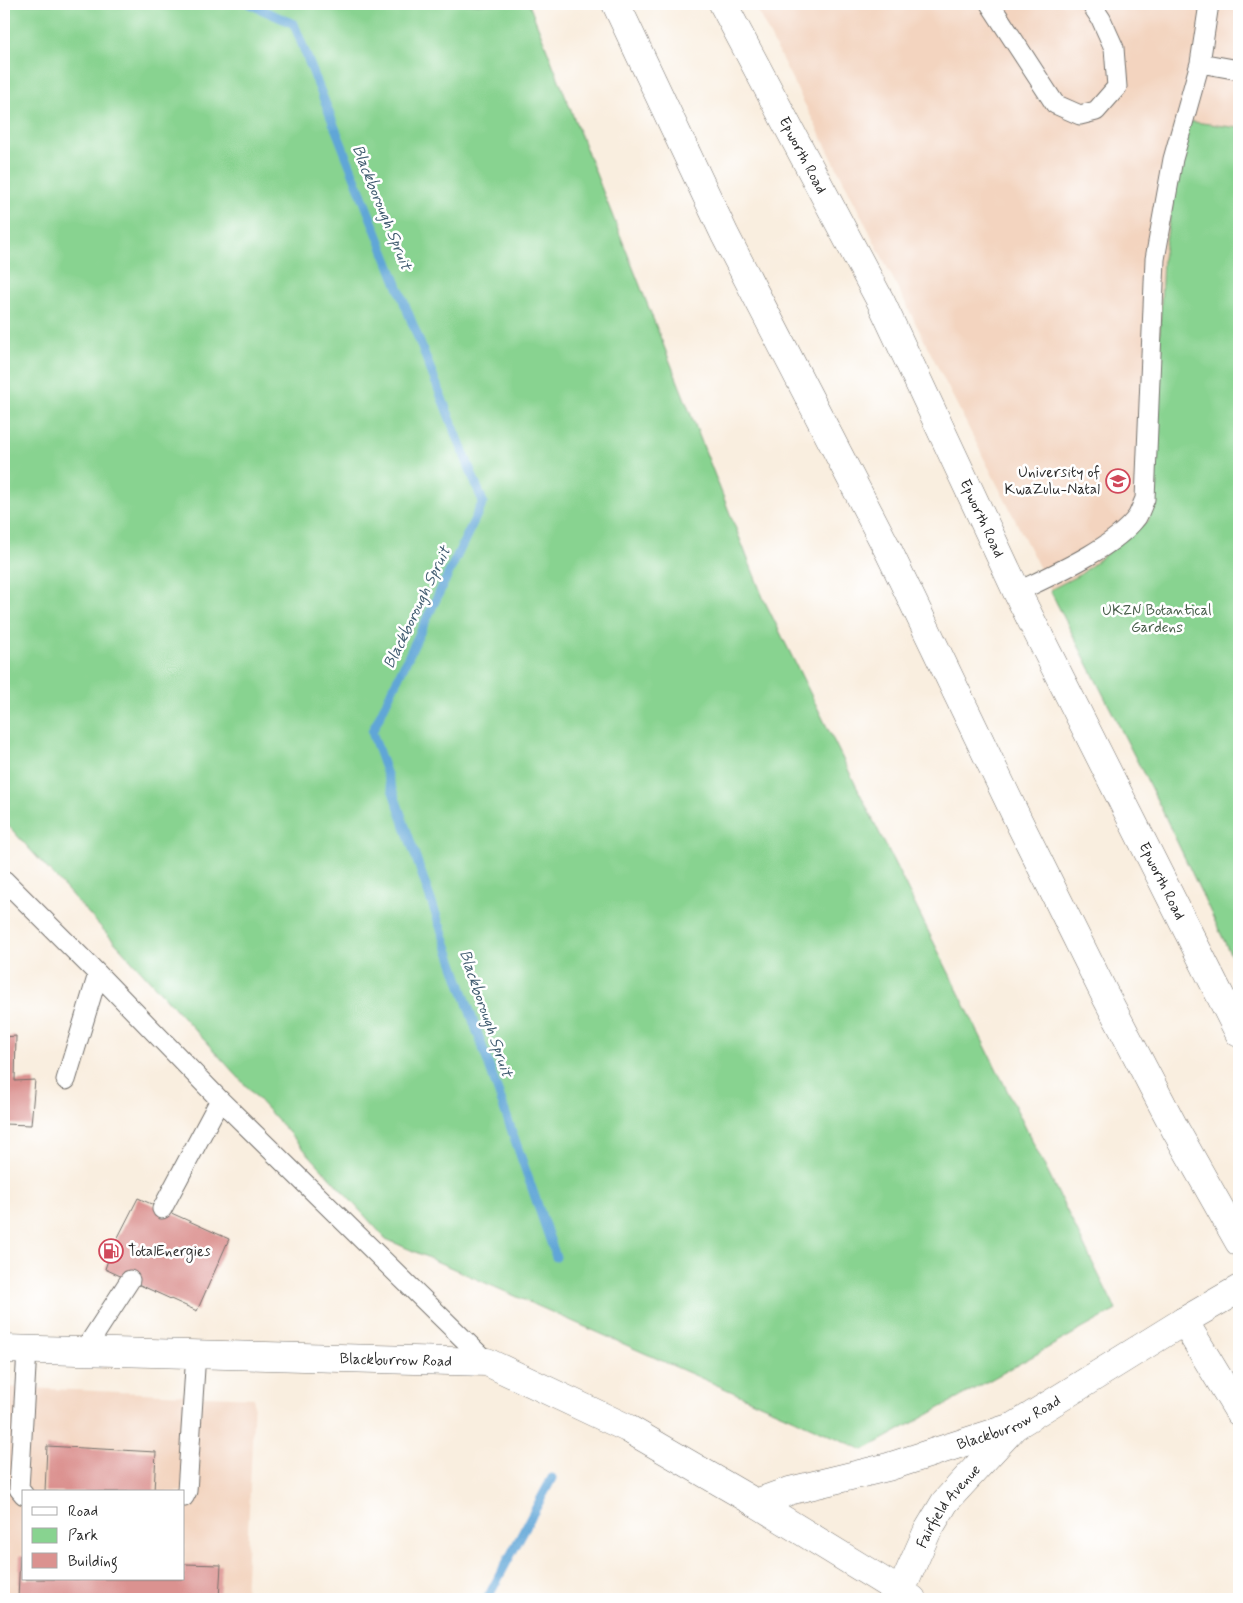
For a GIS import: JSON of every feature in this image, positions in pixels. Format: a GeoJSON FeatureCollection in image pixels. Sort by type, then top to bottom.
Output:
{"type":"FeatureCollection","features":[{"type":"Feature","properties":{"kind":"main road"},"geometry":{"type":"LineString","coordinates":[[616,4],[725,235],[889,552],[1019,822],[1100,984],[1175,1129],[1239,1242]]}},
{"type":"Feature","properties":{"kind":"main road","name":"Epworth Road"},"geometry":{"type":"LineString","coordinates":[[723,4],[881,302],[1017,592],[1239,1033]]}},
{"type":"Feature","properties":{"kind":"main road","name":"Blackburrow Road"},"geometry":{"type":"LineString","coordinates":[[756,1502],[789,1491],[888,1467],[1016,1426],[1184,1320],[1239,1290]]}},
{"type":"Feature","properties":{"kind":"main road"},"geometry":{"type":"LineString","coordinates":[[1184,1320],[1239,1412]]}},
{"type":"Feature","properties":{"kind":"main road","name":"Blackburrow Road"},"geometry":{"type":"LineString","coordinates":[[15,1350],[196,1353],[487,1362],[627,1428],[756,1502],[904,1597]]}},
{"type":"Feature","properties":{"kind":"main road","name":"Fairfield Avenue"},"geometry":{"type":"LineString","coordinates":[[904,1597],[927,1532],[945,1502],[1016,1426]]}},
{"type":"Feature","properties":{"kind":"lane"},"geometry":{"type":"LineString","coordinates":[[990,4],[1055,104],[1080,115],[1096,111],[1117,87],[1114,48],[1101,19],[1091,4]]}},
{"type":"Feature","properties":{"kind":"lane"},"geometry":{"type":"LineString","coordinates":[[1017,592],[1100,549],[1124,530],[1137,516],[1145,499],[1156,259],[1173,159],[1200,63],[1210,4]]}},
{"type":"Feature","properties":{"kind":"lane"},"geometry":{"type":"LineString","coordinates":[[1200,63],[1239,70]]}},
{"type":"Feature","properties":{"kind":"lane"},"geometry":{"type":"LineString","coordinates":[[4,880],[220,1100],[487,1362]]}},
{"type":"Feature","properties":{"kind":"lane"},"geometry":{"type":"LineString","coordinates":[[66,1080],[98,974]]}},
{"type":"Feature","properties":{"kind":"lane"},"geometry":{"type":"LineString","coordinates":[[162,1209],[220,1100]]}},
{"type":"Feature","properties":{"kind":"lane"},"geometry":{"type":"LineString","coordinates":[[84,1351],[130,1280]]}},
{"type":"Feature","properties":{"kind":"lane"},"geometry":{"type":"LineString","coordinates":[[15,1350],[19,1489],[22,1493]]}},
{"type":"Feature","properties":{"kind":"lane"},"geometry":{"type":"LineString","coordinates":[[185,1495],[187,1491],[196,1353]]}},
{"type":"Feature","properties":{"kind":"shaded area","name":"University of KwaZulu-Natal"},"geometry":{"type":"Polygon","coordinates":[[[754,4],[1239,4],[1239,972],[1161,808],[754,4]]]}},
{"type":"Feature","properties":{"kind":"shaded area"},"geometry":{"type":"Polygon","coordinates":[[[4,1387],[254,1398],[245,1599],[4,1599],[4,1387]]]}},
{"type":"Feature","properties":{"kind":"green space"},"geometry":{"type":"Polygon","coordinates":[[[4,4],[529,4],[764,600],[1116,1310],[864,1450],[386,1239],[4,821],[4,4]]]}},
{"type":"Feature","properties":{"kind":"green space","name":"UKZN Botantical Gardens"},"geometry":{"type":"Polygon","coordinates":[[[1187,121],[1239,128],[1239,972],[1161,808],[1050,590],[1081,574],[1149,520],[1155,446],[1163,258],[1187,121]]]}},
{"type":"Feature","properties":{"kind":"building"},"geometry":{"type":"Polygon","coordinates":[[[16,1036],[15,1081],[35,1080],[31,1125],[4,1124],[4,1037],[16,1036]]]}},
{"type":"Feature","properties":{"kind":"building"},"geometry":{"type":"Polygon","coordinates":[[[138,1198],[229,1239],[197,1311],[105,1269],[111,1251],[138,1198]]]}},
{"type":"Feature","properties":{"kind":"building"},"geometry":{"type":"Polygon","coordinates":[[[47,1446],[156,1452],[154,1490],[45,1490],[47,1446]]]}},
{"type":"Feature","properties":{"kind":"building"},"geometry":{"type":"Polygon","coordinates":[[[20,1555],[22,1556],[22,1580],[185,1580],[185,1564],[221,1565],[219,1599],[18,1599],[20,1555]]]}},
{"type":"Feature","properties":{"kind":"waterway","name":"Blackborough Spruit"},"geometry":{"type":"LineString","coordinates":[[249,4],[294,24],[483,502],[372,732],[556,1257]]}},
{"type":"Feature","properties":{"kind":"waterway","name":"Blackborough Spruit"},"geometry":{"type":"LineString","coordinates":[[487,1599],[552,1478]]}},
{"type":"Feature","properties":{"kind":"place","name":"University of KwaZulu-Natal"},"geometry":{"type":"Point","coordinates":[1118,481]}},
{"type":"Feature","properties":{"kind":"place","name":"TotalEnergies"},"geometry":{"type":"Point","coordinates":[111,1251]}}]}
